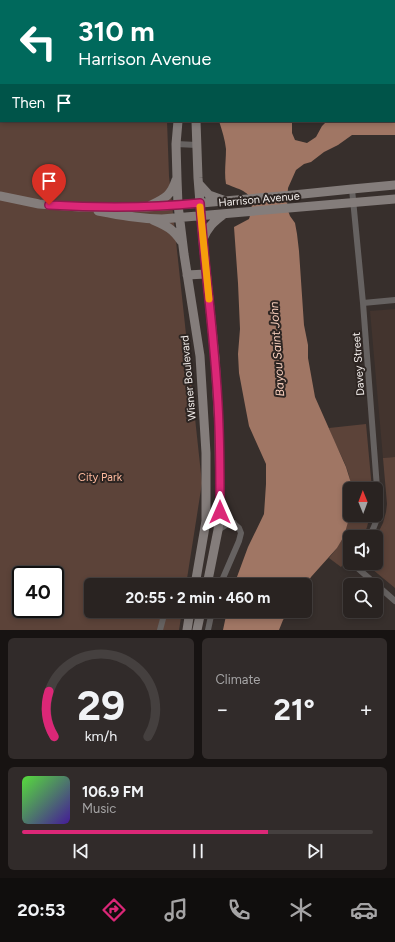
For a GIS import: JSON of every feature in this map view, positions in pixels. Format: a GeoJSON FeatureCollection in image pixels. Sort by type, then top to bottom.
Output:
{"type":"FeatureCollection","features":[{"type":"Feature","properties":{"kind":"street","name":"Wisner Boulevard"},"geometry":{"type":"LineString","coordinates":[[178,122],[176,144],[178,205],[182,243],[200,356],[206,453],[206,521],[197,578]]}},
{"type":"Feature","properties":{"kind":"street"},"geometry":{"type":"LineString","coordinates":[[196,122],[200,203],[215,358],[220,453],[220,512],[208,578]]}},
{"type":"Feature","properties":{"kind":"street"},"geometry":{"type":"LineString","coordinates":[[176,144],[197,145]]}},
{"type":"Feature","properties":{"kind":"street"},"geometry":{"type":"LineString","coordinates":[[146,207],[165,198],[173,188],[177,179]]}},
{"type":"Feature","properties":{"kind":"street"},"geometry":{"type":"LineString","coordinates":[[199,184],[209,194],[224,201]]}},
{"type":"Feature","properties":{"kind":"street","name":"Harrison Avenue"},"geometry":{"type":"LineString","coordinates":[[0,196],[39,204],[79,207],[146,207],[395,185]]}},
{"type":"Feature","properties":{"kind":"street","name":"Davey Street"},"geometry":{"type":"LineString","coordinates":[[352,189],[363,303],[379,511],[376,525],[373,530]]}},
{"type":"Feature","properties":{"kind":"street","name":"Harrison Avenue"},"geometry":{"type":"LineString","coordinates":[[79,207],[112,214],[150,219],[180,218],[395,199]]}},
{"type":"Feature","properties":{"kind":"street"},"geometry":{"type":"LineString","coordinates":[[203,240],[210,225],[225,214]]}},
{"type":"Feature","properties":{"kind":"street"},"geometry":{"type":"LineString","coordinates":[[150,219],[161,223],[176,232],[182,243]]}},
{"type":"Feature","properties":{"kind":"street"},"geometry":{"type":"LineString","coordinates":[[187,276],[206,274]]}},
{"type":"Feature","properties":{"kind":"street"},"geometry":{"type":"LineString","coordinates":[[363,303],[395,300]]}},
{"type":"Feature","properties":{"kind":"street"},"geometry":{"type":"LineString","coordinates":[[206,453],[220,453]]}},
{"type":"Feature","properties":{"kind":"street"},"geometry":{"type":"LineString","coordinates":[[220,512],[234,523],[241,532],[223,578]]}},
{"type":"Feature","properties":{"kind":"street"},"geometry":{"type":"LineString","coordinates":[[218,530],[226,525],[234,523]]}},
{"type":"Feature","properties":{"kind":"street"},"geometry":{"type":"LineString","coordinates":[[362,570],[395,600]]}},
{"type":"Feature","properties":{"kind":"street"},"geometry":{"type":"LineString","coordinates":[[160,630],[163,618]]}},
{"type":"Feature","properties":{"kind":"street"},"geometry":{"type":"LineString","coordinates":[[187,630],[189,618]]}},
{"type":"Feature","properties":{"kind":"street"},"geometry":{"type":"LineString","coordinates":[[197,630],[200,618]]}},
{"type":"Feature","properties":{"kind":"street"},"geometry":{"type":"LineString","coordinates":[[208,630],[211,618]]}},
{"type":"Feature","properties":{"kind":"shaded area"},"geometry":{"type":"Polygon","coordinates":[[[395,309],[395,457],[383,458],[370,311],[395,309]]]}},
{"type":"Feature","properties":{"kind":"green space","name":"City Park"},"geometry":{"type":"Polygon","coordinates":[[[0,122],[167,122],[169,176],[202,483],[187,578],[84,578],[84,618],[181,618],[179,630],[0,630],[0,122]]]}},
{"type":"Feature","properties":{"kind":"green space"},"geometry":{"type":"Polygon","coordinates":[[[366,424],[371,482],[350,482],[346,465],[329,428],[366,424]]]}},
{"type":"Feature","properties":{"kind":"green space"},"geometry":{"type":"Polygon","coordinates":[[[395,457],[395,588],[373,570],[383,570],[383,530],[380,530],[383,523],[387,504],[383,458],[395,457]]]}},
{"type":"Feature","properties":{"kind":"green space"},"geometry":{"type":"Polygon","coordinates":[[[348,522],[368,522],[366,530],[345,530],[348,522]]]}},
{"type":"Feature","properties":{"kind":"green space"},"geometry":{"type":"Polygon","coordinates":[[[343,534],[343,565],[341,567],[329,558],[337,548],[343,534]]]}},
{"type":"Feature","properties":{"kind":"water","name":"Bayou Saint John"},"geometry":{"type":"Polygon","coordinates":[[[219,122],[292,122],[292,133],[295,140],[307,143],[316,137],[326,122],[395,122],[395,135],[352,135],[338,145],[324,152],[311,162],[304,164],[296,170],[288,188],[287,208],[295,223],[297,234],[304,325],[315,397],[346,467],[351,482],[343,482],[343,522],[348,522],[346,530],[343,530],[343,538],[337,548],[310,578],[237,578],[248,547],[264,514],[266,464],[249,426],[239,373],[238,354],[240,329],[234,227],[249,219],[252,204],[251,199],[245,192],[226,184],[226,149],[219,122]]]}},
{"type":"Feature","properties":{"kind":"water"},"geometry":{"type":"Polygon","coordinates":[[[226,618],[284,618],[279,630],[223,630],[226,618]]]}},
{"type":"Feature","properties":{"kind":"slow traffic"},"geometry":{"type":"LineString","coordinates":[[200,207],[209,299]]}},
{"type":"Feature","properties":{"kind":"route"},"geometry":{"type":"LineString","coordinates":[[49,205],[79,207],[146,207],[200,203],[215,358],[219,427],[220,512]]}}]}
